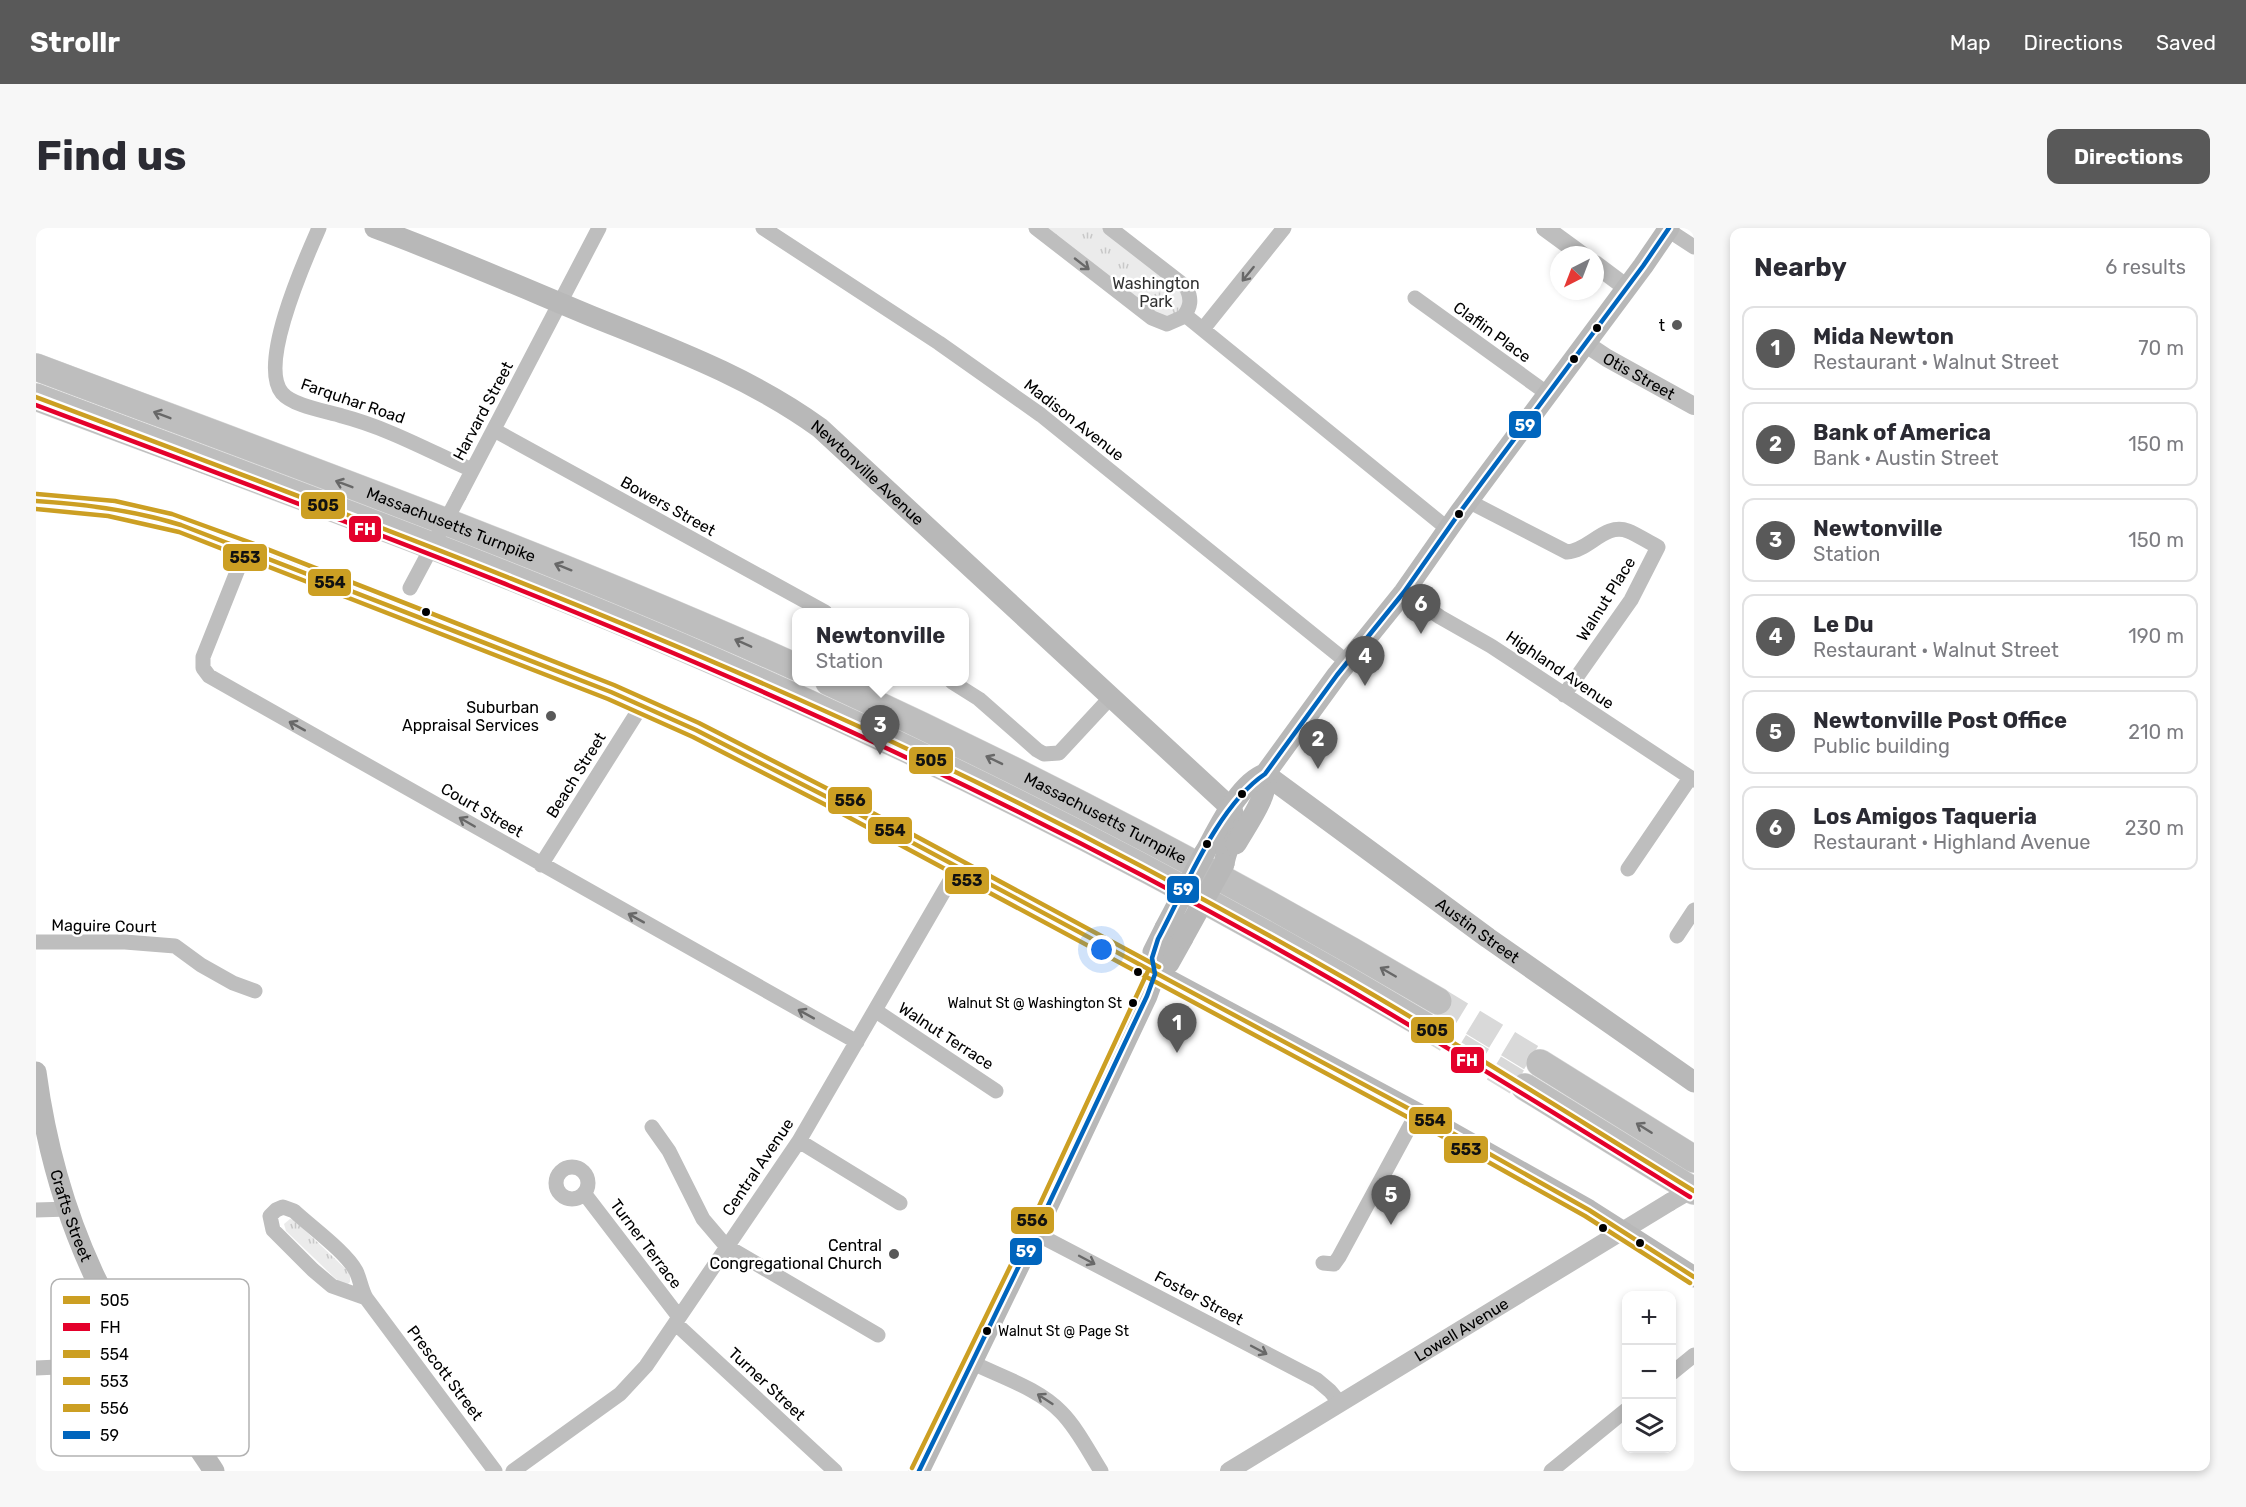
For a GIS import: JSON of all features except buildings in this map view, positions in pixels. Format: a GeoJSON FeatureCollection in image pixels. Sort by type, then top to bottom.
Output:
{"type":"FeatureCollection","features":[{"type":"Feature","properties":{"kind":"highway","name":"Massachusetts Turnpike"},"geometry":{"type":"LineString","coordinates":[[36,367],[516,549],[614,588],[792,665]]}},
{"type":"Feature","properties":{"kind":"highway","name":"Massachusetts Turnpike"},"geometry":{"type":"LineString","coordinates":[[36,397],[496,571],[671,643],[801,700],[919,754],[1098,843],[1264,933],[1424,1025]]}},
{"type":"Feature","properties":{"kind":"highway","name":"Massachusetts Turnpike"},"geometry":{"type":"LineString","coordinates":[[839,686],[969,748],[1157,843],[1323,934],[1438,1001]]}},
{"type":"Feature","properties":{"kind":"highway"},"geometry":{"type":"LineString","coordinates":[[1540,1063],[1694,1159]]}},
{"type":"Feature","properties":{"kind":"highway"},"geometry":{"type":"LineString","coordinates":[[1525,1087],[1694,1189]]}},
{"type":"Feature","properties":{"kind":"main road","name":"Newtonville Avenue"},"geometry":{"type":"LineString","coordinates":[[375,228],[699,360],[760,389],[793,408],[849,454],[1231,808]]}},
{"type":"Feature","properties":{"kind":"main road"},"geometry":{"type":"LineString","coordinates":[[1155,974],[1153,952],[1205,852],[1231,808],[1253,780],[1265,774],[1347,662],[1404,592],[1668,229]]}},
{"type":"Feature","properties":{"kind":"main road"},"geometry":{"type":"LineString","coordinates":[[36,501],[104,507],[158,517],[246,549],[642,705],[764,764],[1417,1113],[1622,1231],[1694,1278]]}},
{"type":"Feature","properties":{"kind":"main road"},"geometry":{"type":"LineString","coordinates":[[919,1471],[1035,1233],[1155,974],[1169,963],[1262,798],[1266,785],[1265,774]]}},
{"type":"Feature","properties":{"kind":"main road","name":"Austin Street"},"geometry":{"type":"LineString","coordinates":[[1265,774],[1488,938],[1694,1082]]}},
{"type":"Feature","properties":{"kind":"main road"},"geometry":{"type":"LineString","coordinates":[[1224,864],[1226,850],[1236,828],[1236,820],[1231,808]]}},
{"type":"Feature","properties":{"kind":"main road","name":"Crafts Street"},"geometry":{"type":"LineString","coordinates":[[36,1072],[48,1141],[69,1209],[97,1279]]}},
{"type":"Feature","properties":{"kind":"main road","name":"Crafts Street"},"geometry":{"type":"LineString","coordinates":[[204,1456],[214,1471]]}},
{"type":"Feature","properties":{"kind":"street","name":"Farquhar Road"},"geometry":{"type":"LineString","coordinates":[[319,228],[285,311],[276,369],[277,384],[283,395],[309,407],[368,423],[398,434],[472,470]]}},
{"type":"Feature","properties":{"kind":"street","name":"Harvard Street"},"geometry":{"type":"LineString","coordinates":[[400,610],[598,228]]}},
{"type":"Feature","properties":{"kind":"street","name":"Madison Avenue"},"geometry":{"type":"LineString","coordinates":[[763,228],[939,343],[1041,415],[1347,662]]}},
{"type":"Feature","properties":{"kind":"street"},"geometry":{"type":"LineString","coordinates":[[1036,228],[1160,322],[1167,324],[1176,322],[1185,315],[1190,303],[1190,295],[1186,287],[1117,230]]}},
{"type":"Feature","properties":{"kind":"street"},"geometry":{"type":"LineString","coordinates":[[1203,329],[1284,228]]}},
{"type":"Feature","properties":{"kind":"street"},"geometry":{"type":"LineString","coordinates":[[1545,228],[1570,246]]}},
{"type":"Feature","properties":{"kind":"street"},"geometry":{"type":"LineString","coordinates":[[1668,229],[1694,247]]}},
{"type":"Feature","properties":{"kind":"street"},"geometry":{"type":"LineString","coordinates":[[1604,271],[1627,288]]}},
{"type":"Feature","properties":{"kind":"street","name":"Claflin Place"},"geometry":{"type":"LineString","coordinates":[[1415,298],[1548,394]]}},
{"type":"Feature","properties":{"kind":"street"},"geometry":{"type":"LineString","coordinates":[[1185,315],[1448,529]]}},
{"type":"Feature","properties":{"kind":"street","name":"Otis Street"},"geometry":{"type":"LineString","coordinates":[[1586,344],[1694,406]]}},
{"type":"Feature","properties":{"kind":"street","name":"Bowers Street"},"geometry":{"type":"LineString","coordinates":[[494,430],[818,608]]}},
{"type":"Feature","properties":{"kind":"street","name":"Walnut Place"},"geometry":{"type":"LineString","coordinates":[[1468,501],[1567,552],[1576,552],[1609,531],[1618,529],[1627,531],[1658,547],[1630,600],[1564,695]]}},
{"type":"Feature","properties":{"kind":"street","name":"Court Street"},"geometry":{"type":"LineString","coordinates":[[246,549],[203,657],[202,665],[214,679],[857,1042]]}},
{"type":"Feature","properties":{"kind":"street","name":"Highland Avenue"},"geometry":{"type":"LineString","coordinates":[[1404,592],[1434,613],[1491,646],[1692,779]]}},
{"type":"Feature","properties":{"kind":"street"},"geometry":{"type":"LineString","coordinates":[[960,686],[979,699],[1027,744],[1044,754],[1059,753],[1112,697]]}},
{"type":"Feature","properties":{"kind":"street","name":"Beach Street"},"geometry":{"type":"LineString","coordinates":[[541,865],[642,705]]}},
{"type":"Feature","properties":{"kind":"street"},"geometry":{"type":"LineString","coordinates":[[1628,869],[1692,779]]}},
{"type":"Feature","properties":{"kind":"street","name":"Central Avenue"},"geometry":{"type":"LineString","coordinates":[[513,1471],[629,1386],[646,1366],[799,1141],[958,867]]}},
{"type":"Feature","properties":{"kind":"street"},"geometry":{"type":"LineString","coordinates":[[1677,936],[1694,910]]}},
{"type":"Feature","properties":{"kind":"street","name":"Maguire Court"},"geometry":{"type":"LineString","coordinates":[[36,942],[125,942],[175,946],[201,965],[255,991]]}},
{"type":"Feature","properties":{"kind":"street","name":"Walnut Terrace"},"geometry":{"type":"LineString","coordinates":[[876,1011],[996,1090]]}},
{"type":"Feature","properties":{"kind":"street"},"geometry":{"type":"LineString","coordinates":[[1323,1263],[1334,1264],[1339,1257],[1417,1113]]}},
{"type":"Feature","properties":{"kind":"street"},"geometry":{"type":"LineString","coordinates":[[652,1127],[669,1151],[703,1219],[726,1246],[878,1335]]}},
{"type":"Feature","properties":{"kind":"street"},"geometry":{"type":"LineString","coordinates":[[799,1141],[900,1203]]}},
{"type":"Feature","properties":{"kind":"street","name":"Lowell Avenue"},"geometry":{"type":"LineString","coordinates":[[1229,1471],[1694,1189]]}},
{"type":"Feature","properties":{"kind":"street","name":"Turner Terrace"},"geometry":{"type":"LineString","coordinates":[[584,1193],[677,1320]]}},
{"type":"Feature","properties":{"kind":"street","name":"Prescott Street"},"geometry":{"type":"LineString","coordinates":[[366,1298],[332,1286],[313,1270],[273,1230],[270,1216],[283,1207],[294,1211],[349,1260],[357,1273],[360,1287],[366,1298],[495,1471]]}},
{"type":"Feature","properties":{"kind":"street"},"geometry":{"type":"LineString","coordinates":[[36,1210],[69,1209]]}},
{"type":"Feature","properties":{"kind":"street","name":"Foster Street"},"geometry":{"type":"LineString","coordinates":[[1035,1233],[1317,1380],[1340,1403]]}},
{"type":"Feature","properties":{"kind":"street","name":"Turner Street"},"geometry":{"type":"LineString","coordinates":[[677,1320],[835,1471]]}},
{"type":"Feature","properties":{"kind":"street"},"geometry":{"type":"LineString","coordinates":[[1676,1369],[1694,1355]]}},
{"type":"Feature","properties":{"kind":"street"},"geometry":{"type":"LineString","coordinates":[[971,1362],[1037,1394],[1063,1413],[1101,1471]]}},
{"type":"Feature","properties":{"kind":"street"},"geometry":{"type":"LineString","coordinates":[[36,1368],[51,1367]]}},
{"type":"Feature","properties":{"kind":"street"},"geometry":{"type":"LineString","coordinates":[[1551,1471],[1622,1413]]}},
{"type":"Feature","properties":{"kind":"green space","name":"Washington Park"},"geometry":{"type":"Polygon","coordinates":[[[1036,228],[1110,228],[1180,282],[1190,303],[1167,324],[1036,228]]]}},
{"type":"Feature","properties":{"kind":"green space"},"geometry":{"type":"Polygon","coordinates":[[[290,1219],[294,1220],[350,1273],[348,1284],[340,1283],[286,1231],[284,1224],[290,1219]]]}},
{"type":"Feature","properties":{"kind":"tunnel"},"geometry":{"type":"LineString","coordinates":[[1438,1001],[1540,1063]]}},
{"type":"Feature","properties":{"kind":"tunnel"},"geometry":{"type":"LineString","coordinates":[[1424,1025],[1525,1087]]}},
{"type":"Feature","properties":{"kind":"transit line","name":"59"},"geometry":{"type":"LineString","coordinates":[[919,1471],[1147,996],[1155,974],[1152,958],[1158,939],[1217,827],[1248,788],[1265,774],[1337,675],[1404,592],[1460,512],[1669,228]]}},
{"type":"Feature","properties":{"kind":"transit line","name":"505"},"geometry":{"type":"LineString","coordinates":[[36,397],[464,560],[677,646],[945,767],[1119,854],[1290,947],[1434,1031],[1694,1191]]}},
{"type":"Feature","properties":{"kind":"transit line","name":"FH"},"geometry":{"type":"LineString","coordinates":[[36,405],[357,526],[570,610],[780,699],[884,747],[1058,832],[1287,954],[1517,1090],[1690,1197]]}},
{"type":"Feature","properties":{"kind":"transit line","name":"556"},"geometry":{"type":"LineString","coordinates":[[37,494],[115,501],[172,514],[614,685],[699,723],[830,790],[1159,967]]}},
{"type":"Feature","properties":{"kind":"transit line","name":"554"},"geometry":{"type":"LineString","coordinates":[[36,501],[109,508],[181,525],[611,692],[696,730],[827,797],[1417,1113],[1589,1210],[1694,1277]]}},
{"type":"Feature","properties":{"kind":"transit line","name":"553"},"geometry":{"type":"LineString","coordinates":[[36,509],[108,516],[179,532],[608,699],[693,737],[824,804],[1413,1120],[1585,1216],[1690,1283]]}},
{"type":"Feature","properties":{"kind":"transit line","name":"556"},"geometry":{"type":"LineString","coordinates":[[912,1468],[1028,1230],[1148,971]]}},
{"type":"Feature","properties":{"kind":"place","name":"t"},"geometry":{"type":"Point","coordinates":[1677,325]}},
{"type":"Feature","properties":{"kind":"place","name":"Los Amigos Taqueria"},"geometry":{"type":"Point","coordinates":[1421,634]}},
{"type":"Feature","properties":{"kind":"place","name":"Le Du"},"geometry":{"type":"Point","coordinates":[1365,686]}},
{"type":"Feature","properties":{"kind":"place","name":"Suburban Appraisal Services"},"geometry":{"type":"Point","coordinates":[551,716]}},
{"type":"Feature","properties":{"kind":"place","name":"Newtonville"},"geometry":{"type":"Point","coordinates":[880,755]}},
{"type":"Feature","properties":{"kind":"place","name":"Bank of America"},"geometry":{"type":"Point","coordinates":[1318,769]}},
{"type":"Feature","properties":{"kind":"place","name":"Walnut St @ Washington St"},"geometry":{"type":"Point","coordinates":[1133,1003]}},
{"type":"Feature","properties":{"kind":"place","name":"Mida Newton"},"geometry":{"type":"Point","coordinates":[1177,1053]}},
{"type":"Feature","properties":{"kind":"place","name":"Newtonville Post Office"},"geometry":{"type":"Point","coordinates":[1391,1225]}},
{"type":"Feature","properties":{"kind":"place","name":"Central Congregational Church"},"geometry":{"type":"Point","coordinates":[894,1254]}},
{"type":"Feature","properties":{"kind":"place","name":"Walnut St @ Page St"},"geometry":{"type":"Point","coordinates":[987,1331]}}]}
